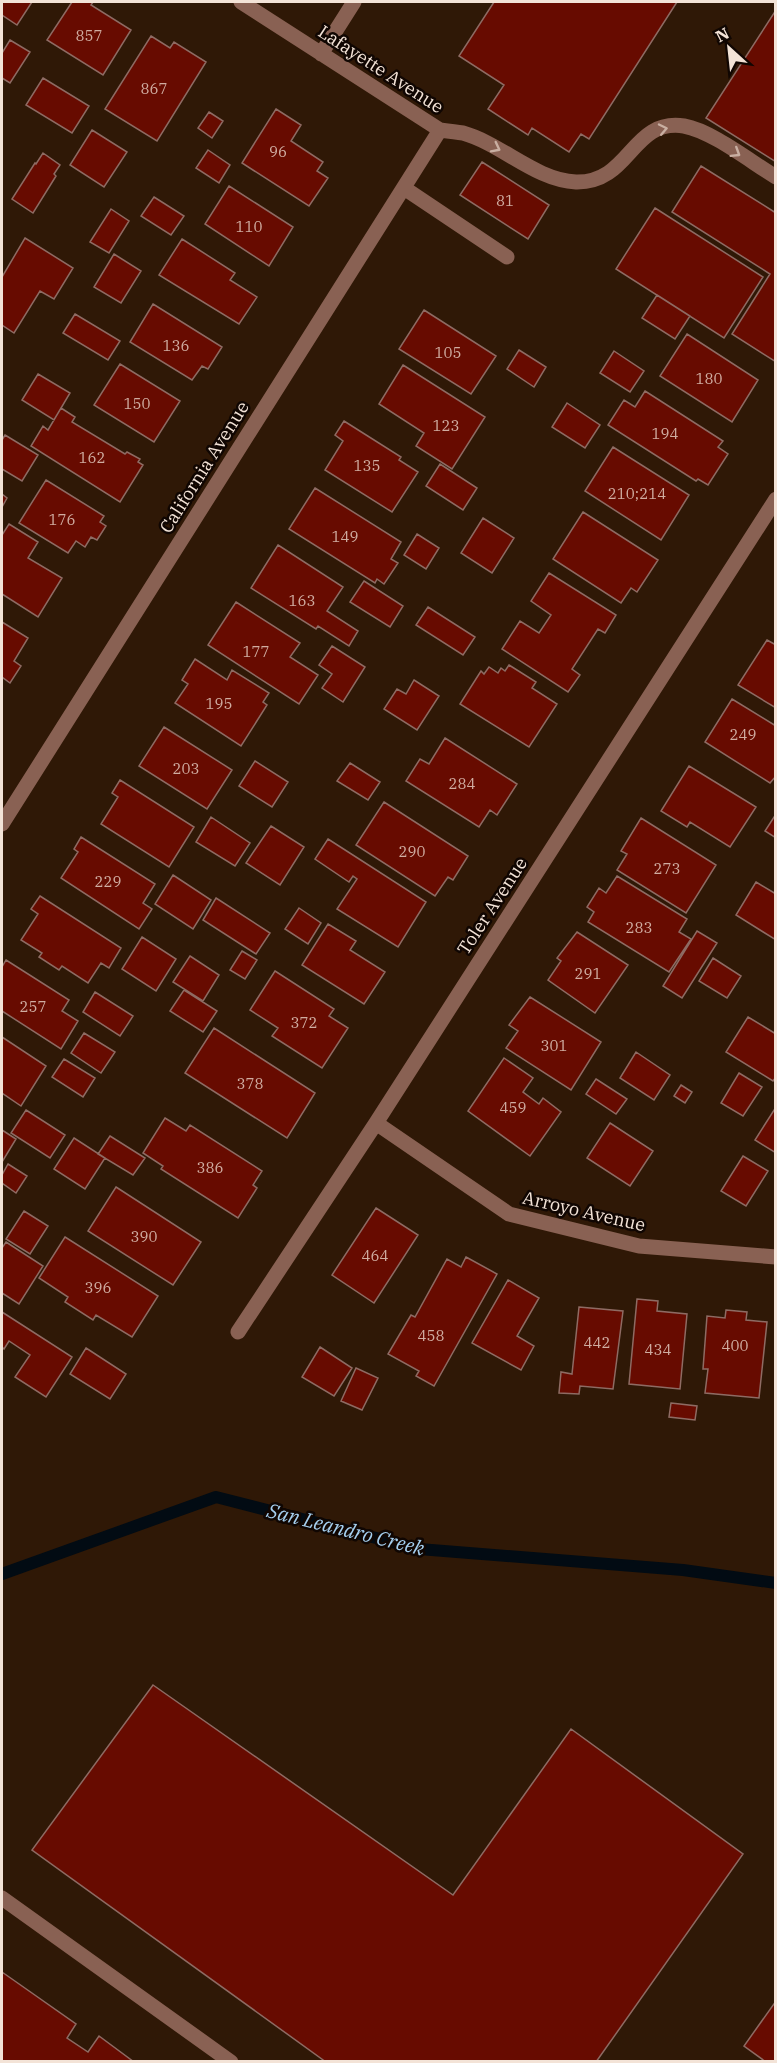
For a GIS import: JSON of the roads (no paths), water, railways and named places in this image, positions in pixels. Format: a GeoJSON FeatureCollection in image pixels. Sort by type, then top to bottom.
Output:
{"type":"FeatureCollection","features":[{"type":"Feature","properties":{"kind":"street","name":"Lafayette Avenue"},"geometry":{"type":"LineString","coordinates":[[241,2],[440,130],[463,134],[553,177],[574,182],[594,181],[613,171],[644,136],[660,128],[683,126],[706,134],[776,177]]}},
{"type":"Feature","properties":{"kind":"street"},"geometry":{"type":"LineString","coordinates":[[321,54],[354,2]]}},
{"type":"Feature","properties":{"kind":"street","name":"California Avenue"},"geometry":{"type":"LineString","coordinates":[[2,824],[440,130]]}},
{"type":"Feature","properties":{"kind":"street"},"geometry":{"type":"LineString","coordinates":[[404,188],[507,257]]}},
{"type":"Feature","properties":{"kind":"street","name":"Toler Avenue"},"geometry":{"type":"LineString","coordinates":[[238,1332],[376,1123],[776,499]]}},
{"type":"Feature","properties":{"kind":"street","name":"Arroyo Avenue"},"geometry":{"type":"LineString","coordinates":[[376,1123],[509,1214],[639,1246],[776,1257]]}},
{"type":"Feature","properties":{"kind":"street"},"geometry":{"type":"LineString","coordinates":[[2,1898],[231,2061]]}},
{"type":"Feature","properties":{"kind":"waterway","name":"San Leandro Creek"},"geometry":{"type":"LineString","coordinates":[[2,1574],[216,1497],[419,1549],[683,1570],[776,1583]]}}]}
